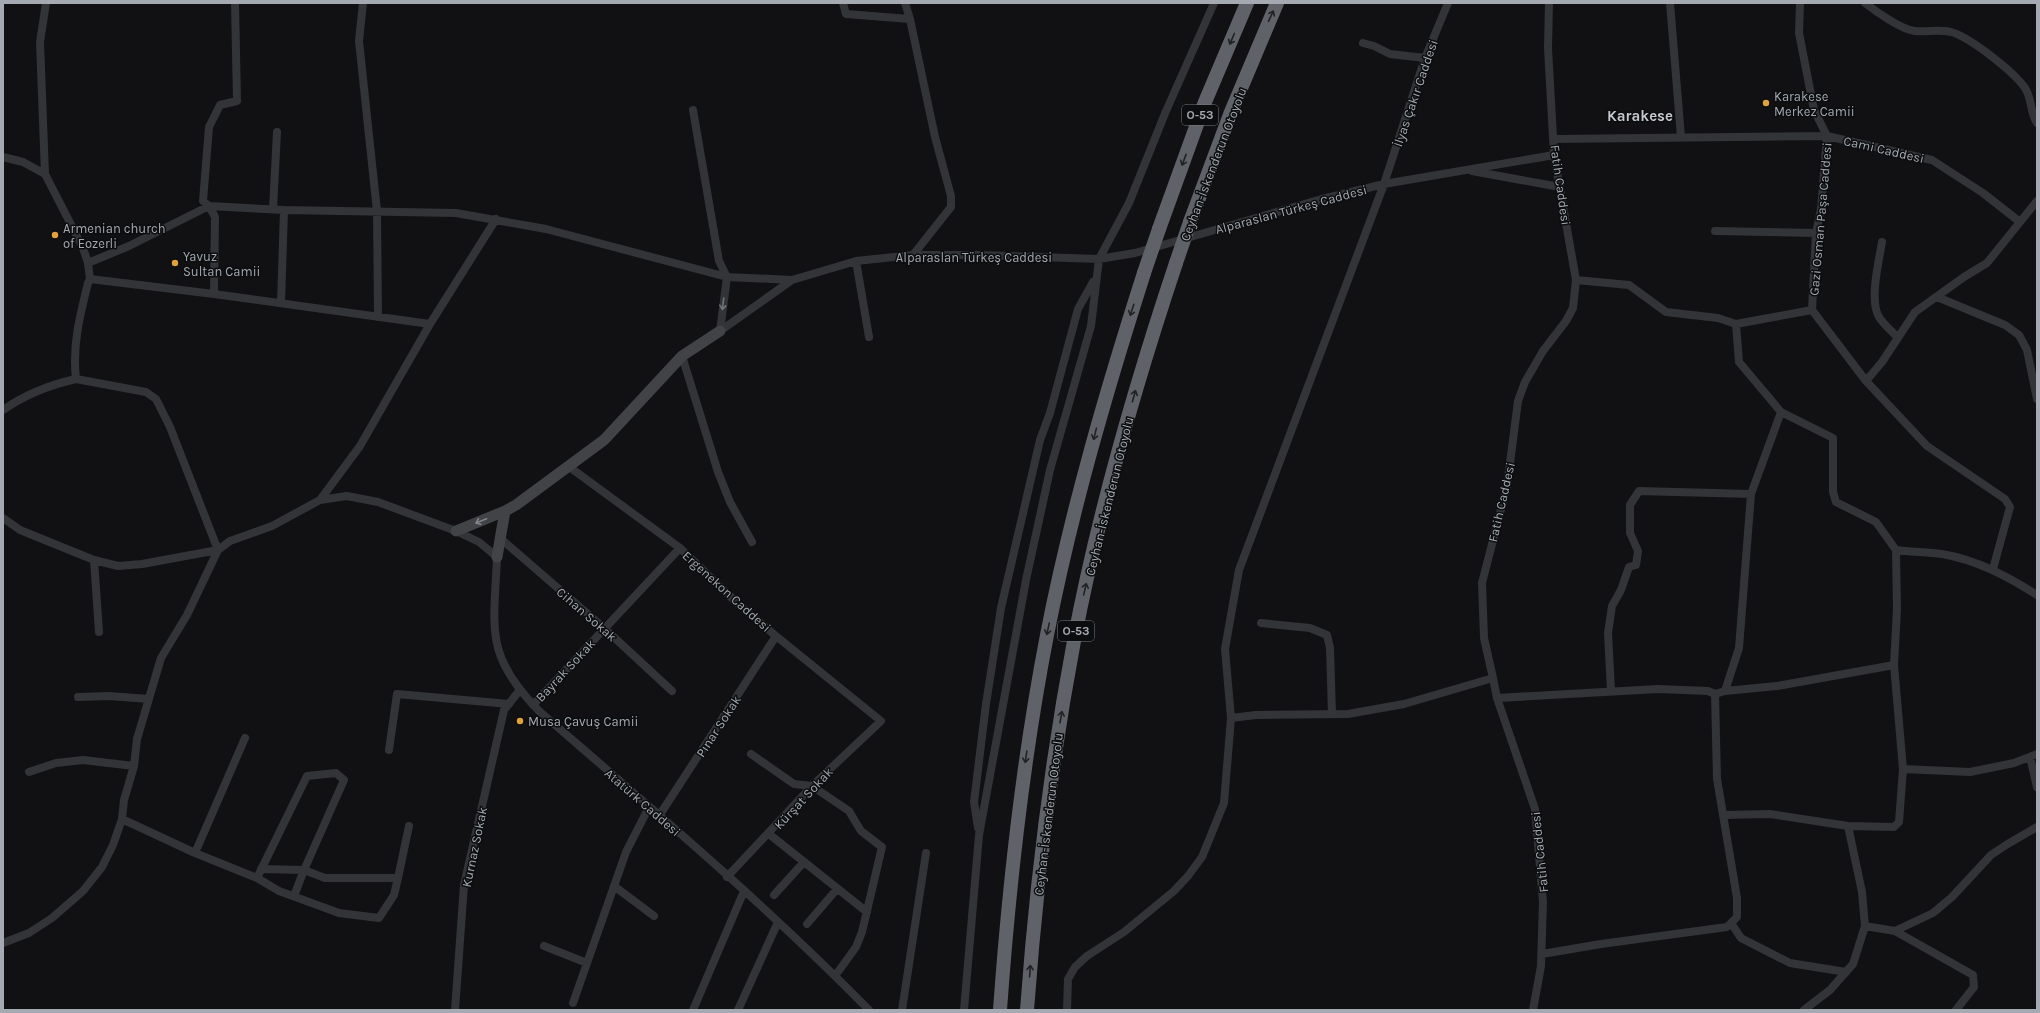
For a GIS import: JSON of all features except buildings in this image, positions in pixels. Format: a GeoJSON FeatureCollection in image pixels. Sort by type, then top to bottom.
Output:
{"type":"FeatureCollection","features":[{"type":"Feature","properties":{"kind":"highway","name":"Ceyhan-İskenderun Otoyolu"},"geometry":{"type":"LineString","coordinates":[[1000,1010],[1012,858],[1028,742],[1047,634],[1069,537],[1099,422],[1144,273],[1205,102],[1247,3]]}},
{"type":"Feature","properties":{"kind":"highway","name":"Ceyhan-İskenderun Otoyolu"},"geometry":{"type":"LineString","coordinates":[[1027,1010],[1040,861],[1056,747],[1074,640],[1096,544],[1125,429],[1146,354],[1176,263],[1231,112],[1278,3]]}},
{"type":"Feature","properties":{"kind":"street"},"geometry":{"type":"LineString","coordinates":[[46,3],[40,42],[45,174],[83,248],[88,263],[90,279],[78,322],[74,361],[76,379]]}},
{"type":"Feature","properties":{"kind":"street"},"geometry":{"type":"LineString","coordinates":[[214,294],[215,217],[209,206],[203,201],[209,127],[220,105],[237,101],[235,3]]}},
{"type":"Feature","properties":{"kind":"street"},"geometry":{"type":"LineString","coordinates":[[362,3],[359,42],[377,212],[378,317]]}},
{"type":"Feature","properties":{"kind":"street"},"geometry":{"type":"LineString","coordinates":[[843,3],[846,14],[910,19]]}},
{"type":"Feature","properties":{"kind":"street"},"geometry":{"type":"LineString","coordinates":[[905,3],[910,19],[935,137],[952,196],[951,207],[913,255]]}},
{"type":"Feature","properties":{"kind":"street"},"geometry":{"type":"LineString","coordinates":[[964,1010],[979,835],[1026,580],[1050,470],[1091,326],[1099,259],[1129,203],[1166,111],[1214,3]]}},
{"type":"Feature","properties":{"kind":"street"},"geometry":{"type":"LineString","coordinates":[[1442,17],[1443,3]]}},
{"type":"Feature","properties":{"kind":"street","name":"İlyas Çakır Caddesi"},"geometry":{"type":"LineString","coordinates":[[1067,1010],[1068,979],[1076,967],[1087,956],[1124,932],[1174,891],[1202,857],[1224,803],[1231,718],[1225,649],[1239,570],[1384,184],[1425,58],[1448,3]]}},
{"type":"Feature","properties":{"kind":"street","name":"Fatih Caddesi"},"geometry":{"type":"LineString","coordinates":[[1533,1010],[1542,954],[1544,902],[1535,809],[1497,698],[1492,678],[1484,638],[1482,583],[1507,486],[1518,401],[1525,382],[1543,351],[1566,321],[1573,308],[1576,280],[1554,155],[1548,48],[1549,3]]}},
{"type":"Feature","properties":{"kind":"street"},"geometry":{"type":"LineString","coordinates":[[1670,3],[1681,138]]}},
{"type":"Feature","properties":{"kind":"street","name":"Gazi Osman Paşa Caddesi"},"geometry":{"type":"LineString","coordinates":[[1800,3],[1799,33],[1814,110],[1827,136],[1821,209],[1816,233],[1812,310],[1866,381],[1927,446],[2005,499],[2010,507],[1994,569]]}},
{"type":"Feature","properties":{"kind":"street"},"geometry":{"type":"LineString","coordinates":[[1865,3],[1878,14],[1912,31],[1951,31],[1971,41],[2009,71],[2026,90],[2033,117],[2037,123]]}},
{"type":"Feature","properties":{"kind":"street"},"geometry":{"type":"LineString","coordinates":[[1362,43],[1390,54],[1425,58]]}},
{"type":"Feature","properties":{"kind":"street"},"geometry":{"type":"LineString","coordinates":[[693,110],[719,261],[727,277],[720,331]]}},
{"type":"Feature","properties":{"kind":"street"},"geometry":{"type":"LineString","coordinates":[[273,209],[277,132]]}},
{"type":"Feature","properties":{"kind":"street","name":"Cami Caddesi"},"geometry":{"type":"LineString","coordinates":[[1554,139],[1827,136],[1932,160],[1983,194],[2020,222]]}},
{"type":"Feature","properties":{"kind":"street","name":"Alparaslan Türkeş Caddesi"},"geometry":{"type":"LineString","coordinates":[[792,280],[856,261],[913,255],[979,255],[1099,259],[1134,253],[1314,202],[1384,184],[1554,155]]}},
{"type":"Feature","properties":{"kind":"street"},"geometry":{"type":"LineString","coordinates":[[3,157],[23,162],[45,174]]}},
{"type":"Feature","properties":{"kind":"street"},"geometry":{"type":"LineString","coordinates":[[1466,170],[1560,187]]}},
{"type":"Feature","properties":{"kind":"street"},"geometry":{"type":"LineString","coordinates":[[1866,381],[1915,312],[1964,277],[1987,263],[2037,201]]}},
{"type":"Feature","properties":{"kind":"street"},"geometry":{"type":"LineString","coordinates":[[88,263],[129,246],[209,206],[284,210],[456,213],[496,219],[546,230],[727,277],[792,280]]}},
{"type":"Feature","properties":{"kind":"street"},"geometry":{"type":"LineString","coordinates":[[281,303],[284,210]]}},
{"type":"Feature","properties":{"kind":"street"},"geometry":{"type":"LineString","coordinates":[[320,500],[360,446],[430,324],[496,219]]}},
{"type":"Feature","properties":{"kind":"street"},"geometry":{"type":"LineString","coordinates":[[1715,230],[1816,233]]}},
{"type":"Feature","properties":{"kind":"street"},"geometry":{"type":"LineString","coordinates":[[1882,242],[1875,288],[1875,306],[1878,317],[1898,338]]}},
{"type":"Feature","properties":{"kind":"street"},"geometry":{"type":"LineString","coordinates":[[856,261],[869,337]]}},
{"type":"Feature","properties":{"kind":"street"},"geometry":{"type":"LineString","coordinates":[[979,835],[974,802],[986,704],[1001,608],[1040,440],[1050,413],[1078,310],[1096,276]]}},
{"type":"Feature","properties":{"kind":"street"},"geometry":{"type":"LineString","coordinates":[[90,279],[214,294],[430,324]]}},
{"type":"Feature","properties":{"kind":"street"},"geometry":{"type":"LineString","coordinates":[[456,531],[505,511],[604,440],[682,356],[792,280]]}},
{"type":"Feature","properties":{"kind":"street"},"geometry":{"type":"LineString","coordinates":[[1576,280],[1629,285],[1666,312],[1718,318],[1736,324],[1812,310]]}},
{"type":"Feature","properties":{"kind":"street"},"geometry":{"type":"LineString","coordinates":[[1937,297],[2005,325],[2019,335],[2027,350],[2037,399]]}},
{"type":"Feature","properties":{"kind":"street"},"geometry":{"type":"LineString","coordinates":[[1724,815],[1770,814],[1848,826],[1894,827],[1899,822],[1903,769],[1894,666],[1897,609],[1896,550],[1876,522],[1836,502],[1833,492],[1833,438],[1781,412],[1739,362],[1736,324]]}},
{"type":"Feature","properties":{"kind":"street"},"geometry":{"type":"LineString","coordinates":[[682,356],[718,472],[730,502],[752,542]]}},
{"type":"Feature","properties":{"kind":"street"},"geometry":{"type":"LineString","coordinates":[[3,410],[22,397],[56,384],[76,379],[146,392],[156,399],[170,427],[218,550],[187,615],[161,658],[137,740],[134,766],[124,800],[122,819],[113,845],[102,867],[83,891],[52,918],[29,933],[3,943]]}},
{"type":"Feature","properties":{"kind":"street"},"geometry":{"type":"LineString","coordinates":[[1725,691],[1739,648],[1751,494],[1781,412]]}},
{"type":"Feature","properties":{"kind":"street","name":"Ergenekon Caddesi"},"geometry":{"type":"LineString","coordinates":[[568,466],[680,548],[737,603],[881,721]]}},
{"type":"Feature","properties":{"kind":"street"},"geometry":{"type":"LineString","coordinates":[[1611,691],[1608,633],[1612,606],[1621,590],[1629,567],[1636,565],[1638,551],[1630,533],[1630,505],[1638,491],[1751,494]]}},
{"type":"Feature","properties":{"kind":"street"},"geometry":{"type":"LineString","coordinates":[[3,518],[20,530],[94,560],[118,566],[142,564],[218,550],[230,541],[272,526],[320,500],[346,496],[378,502],[456,531],[479,542],[497,557]]}},
{"type":"Feature","properties":{"kind":"street"},"geometry":{"type":"LineString","coordinates":[[497,557],[505,511]]}},
{"type":"Feature","properties":{"kind":"street","name":"Cihan Sokak"},"geometry":{"type":"LineString","coordinates":[[500,538],[604,628],[672,690]]}},
{"type":"Feature","properties":{"kind":"street","name":"Bayrak Sokak"},"geometry":{"type":"LineString","coordinates":[[532,705],[680,548]]}},
{"type":"Feature","properties":{"kind":"street"},"geometry":{"type":"LineString","coordinates":[[1896,550],[1942,554],[1994,569],[2037,595]]}},
{"type":"Feature","properties":{"kind":"street","name":"Atatürk Caddesi"},"geometry":{"type":"LineString","coordinates":[[497,557],[494,633],[498,654],[506,672],[519,691],[532,705],[744,891],[870,1010]]}},
{"type":"Feature","properties":{"kind":"street"},"geometry":{"type":"LineString","coordinates":[[94,560],[99,632]]}},
{"type":"Feature","properties":{"kind":"street"},"geometry":{"type":"LineString","coordinates":[[1261,624],[1310,628],[1326,635],[1330,648],[1332,714]]}},
{"type":"Feature","properties":{"kind":"street","name":"Pınar Sokak"},"geometry":{"type":"LineString","coordinates":[[659,816],[776,636]]}},
{"type":"Feature","properties":{"kind":"street"},"geometry":{"type":"LineString","coordinates":[[1497,698],[1658,689],[1708,692],[1715,694],[1725,691],[1777,686],[1894,666]]}},
{"type":"Feature","properties":{"kind":"street"},"geometry":{"type":"LineString","coordinates":[[1231,718],[1256,715],[1348,714],[1404,704],[1492,678]]}},
{"type":"Feature","properties":{"kind":"street","name":"Kurnaz Sokak"},"geometry":{"type":"LineString","coordinates":[[455,1010],[464,885],[504,710],[519,691]]}},
{"type":"Feature","properties":{"kind":"street"},"geometry":{"type":"LineString","coordinates":[[389,750],[397,694],[509,704]]}},
{"type":"Feature","properties":{"kind":"street"},"geometry":{"type":"LineString","coordinates":[[1542,954],[1601,944],[1727,927],[1737,917],[1736,898],[1724,815],[1717,779],[1715,694]]}},
{"type":"Feature","properties":{"kind":"street"},"geometry":{"type":"LineString","coordinates":[[78,697],[109,696],[149,699]]}},
{"type":"Feature","properties":{"kind":"street","name":"Kürşat Sokak"},"geometry":{"type":"LineString","coordinates":[[728,877],[812,786],[881,721]]}},
{"type":"Feature","properties":{"kind":"street"},"geometry":{"type":"LineString","coordinates":[[195,853],[245,738]]}},
{"type":"Feature","properties":{"kind":"street"},"geometry":{"type":"LineString","coordinates":[[751,754],[794,784],[812,786],[849,811],[861,831],[882,847],[862,932],[856,947],[835,976]]}},
{"type":"Feature","properties":{"kind":"street"},"geometry":{"type":"LineString","coordinates":[[1903,769],[1970,772],[2014,763],[2033,756],[2037,787]]}},
{"type":"Feature","properties":{"kind":"street"},"geometry":{"type":"LineString","coordinates":[[29,772],[56,763],[83,760],[134,766]]}},
{"type":"Feature","properties":{"kind":"street"},"geometry":{"type":"LineString","coordinates":[[257,878],[307,776],[336,773],[344,780],[294,896]]}},
{"type":"Feature","properties":{"kind":"street"},"geometry":{"type":"LineString","coordinates":[[574,1003],[626,852],[649,807]]}},
{"type":"Feature","properties":{"kind":"street"},"geometry":{"type":"LineString","coordinates":[[122,819],[195,853],[257,878],[279,891],[339,913],[379,918],[394,895],[409,826]]}},
{"type":"Feature","properties":{"kind":"street"},"geometry":{"type":"LineString","coordinates":[[1804,1010],[1830,990],[1853,964],[1865,926],[1862,892],[1848,826]]}},
{"type":"Feature","properties":{"kind":"street"},"geometry":{"type":"LineString","coordinates":[[1895,931],[1933,913],[1952,897],[1991,855],[2006,844],[2037,827]]}},
{"type":"Feature","properties":{"kind":"street"},"geometry":{"type":"LineString","coordinates":[[769,834],[867,912]]}},
{"type":"Feature","properties":{"kind":"street"},"geometry":{"type":"LineString","coordinates":[[902,1010],[926,853]]}},
{"type":"Feature","properties":{"kind":"street"},"geometry":{"type":"LineString","coordinates":[[774,895],[804,862]]}},
{"type":"Feature","properties":{"kind":"street"},"geometry":{"type":"LineString","coordinates":[[261,869],[304,870],[325,878],[398,878]]}},
{"type":"Feature","properties":{"kind":"street"},"geometry":{"type":"LineString","coordinates":[[614,886],[654,916]]}},
{"type":"Feature","properties":{"kind":"street"},"geometry":{"type":"LineString","coordinates":[[807,924],[837,889]]}},
{"type":"Feature","properties":{"kind":"street"},"geometry":{"type":"LineString","coordinates":[[693,1010],[744,891]]}},
{"type":"Feature","properties":{"kind":"street"},"geometry":{"type":"LineString","coordinates":[[738,1010],[778,922]]}},
{"type":"Feature","properties":{"kind":"street"},"geometry":{"type":"LineString","coordinates":[[1731,923],[1741,938],[1790,963],[1846,972]]}},
{"type":"Feature","properties":{"kind":"street"},"geometry":{"type":"LineString","coordinates":[[1865,926],[1895,931],[1973,975],[1974,987],[1956,1010]]}},
{"type":"Feature","properties":{"kind":"street"},"geometry":{"type":"LineString","coordinates":[[544,946],[587,963]]}},
{"type":"Feature","properties":{"kind":"place","name":"Karakese Merkez Camii"},"geometry":{"type":"Point","coordinates":[1766,103]}},
{"type":"Feature","properties":{"kind":"place","name":"Armenian church of Eozerli"},"geometry":{"type":"Point","coordinates":[55,235]}},
{"type":"Feature","properties":{"kind":"place","name":"Yavuz Sultan Camii"},"geometry":{"type":"Point","coordinates":[175,263]}},
{"type":"Feature","properties":{"kind":"place","name":"Musa Çavuş Camii"},"geometry":{"type":"Point","coordinates":[520,721]}},
{"type":"Feature","properties":{"kind":"district","name":"Karakese"},"geometry":{"type":"Point","coordinates":[1640,116]}}]}
